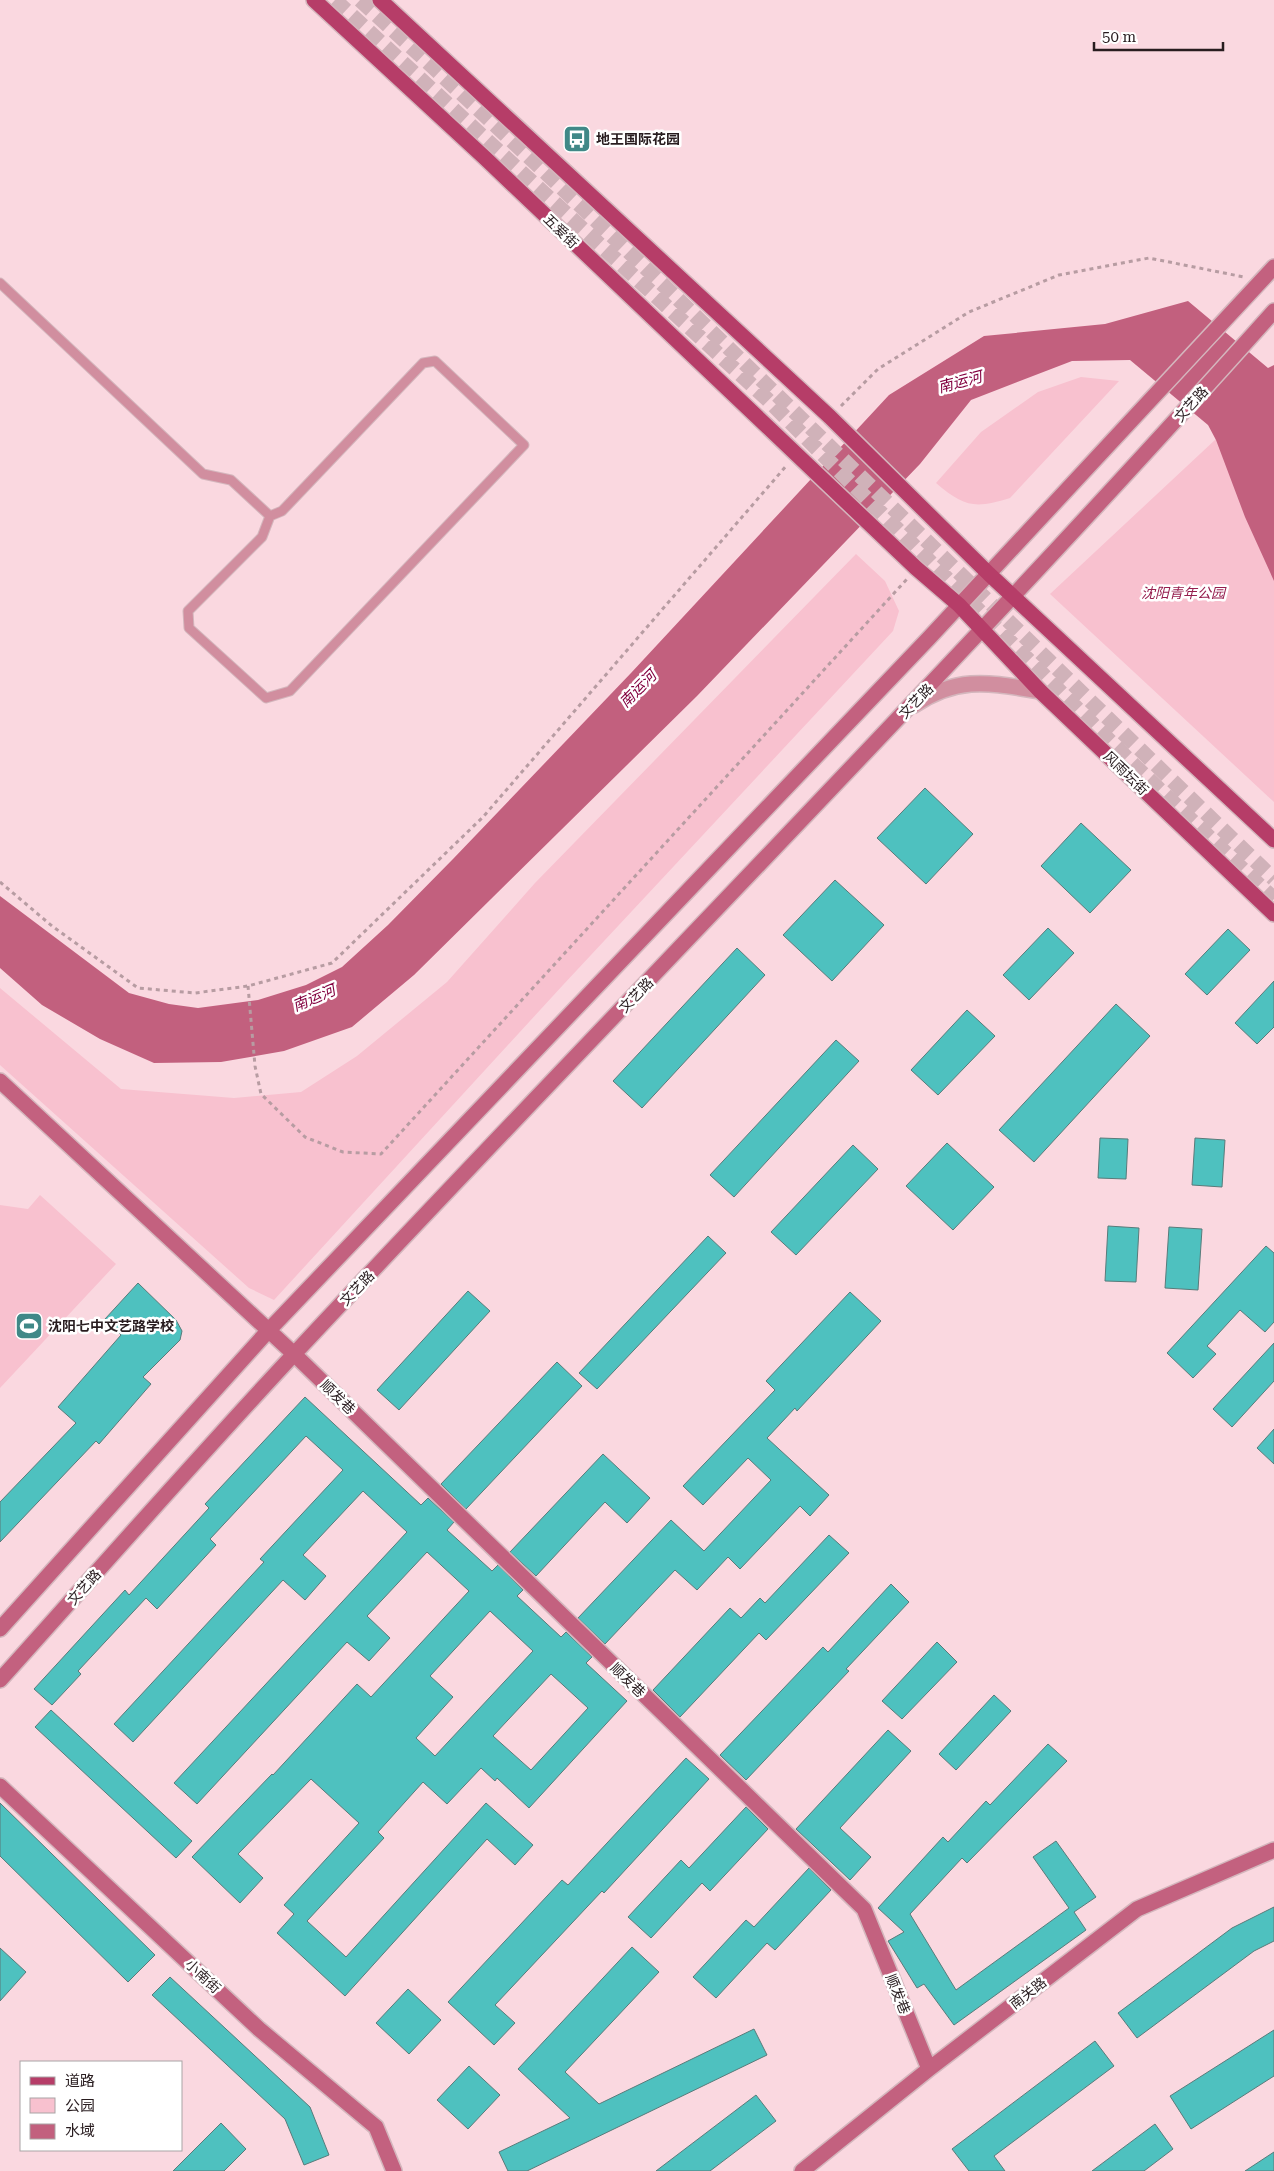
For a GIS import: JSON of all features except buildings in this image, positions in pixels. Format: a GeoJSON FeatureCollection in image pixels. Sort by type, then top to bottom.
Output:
{"type":"FeatureCollection","features":[{"type":"Feature","properties":{"kind":"main road","name":"五爱街"},"geometry":{"type":"LineString","coordinates":[[314,0],[492,165],[890,542]]}},
{"type":"Feature","properties":{"kind":"main road"},"geometry":{"type":"LineString","coordinates":[[380,0],[834,422],[989,574],[1274,840]]}},
{"type":"Feature","properties":{"kind":"main road"},"geometry":{"type":"LineString","coordinates":[[0,1629],[268,1331],[989,574],[1274,267]]}},
{"type":"Feature","properties":{"kind":"main road","name":"文艺路"},"geometry":{"type":"LineString","coordinates":[[0,1680],[294,1354],[1014,597],[1168,430],[1274,311]]}},
{"type":"Feature","properties":{"kind":"main road","name":"风雨坛街"},"geometry":{"type":"LineString","coordinates":[[890,542],[916,568],[959,605],[1040,690],[1274,914]]}},
{"type":"Feature","properties":{"kind":"main road","name":"顺发巷"},"geometry":{"type":"LineString","coordinates":[[0,1081],[294,1354],[864,1909],[929,2069]]}},
{"type":"Feature","properties":{"kind":"main road","name":"小南街"},"geometry":{"type":"LineString","coordinates":[[0,1786],[259,2029],[376,2127],[394,2171]]}},
{"type":"Feature","properties":{"kind":"main road","name":"南关路"},"geometry":{"type":"LineString","coordinates":[[802,2171],[929,2069],[1137,1909],[1274,1850]]}},
{"type":"Feature","properties":{"kind":"street"},"geometry":{"type":"LineString","coordinates":[[908,709],[928,696],[957,684],[995,684],[1040,690]]}},
{"type":"Feature","properties":{"kind":"lane"},"geometry":{"type":"LineString","coordinates":[[0,283],[203,474],[231,480],[270,516]]}},
{"type":"Feature","properties":{"kind":"lane"},"geometry":{"type":"LineString","coordinates":[[435,361],[524,445],[290,691],[266,698],[190,628],[188,611],[262,536],[270,516],[282,511],[423,363],[435,361]]}},
{"type":"Feature","properties":{"kind":"path"},"geometry":{"type":"LineString","coordinates":[[834,422],[878,369],[968,312],[1060,275],[1149,258],[1258,284]]}},
{"type":"Feature","properties":{"kind":"path"},"geometry":{"type":"LineString","coordinates":[[0,882],[52,926],[138,988],[195,993],[248,986],[332,963],[476,824],[801,459]]}},
{"type":"Feature","properties":{"kind":"path"},"geometry":{"type":"LineString","coordinates":[[248,986],[255,1066],[261,1094],[305,1137],[343,1152],[381,1154],[916,568]]}},
{"type":"Feature","properties":{"kind":"green space"},"geometry":{"type":"Polygon","coordinates":[[[1081,377],[1119,381],[1010,498],[988,504],[970,504],[954,497],[936,483],[981,432],[1038,392],[1081,377]]]}},
{"type":"Feature","properties":{"kind":"green space","name":"沈阳青年公园"},"geometry":{"type":"Polygon","coordinates":[[[1274,380],[1274,802],[1050,594],[1216,439],[1274,380]]]}},
{"type":"Feature","properties":{"kind":"green space"},"geometry":{"type":"Polygon","coordinates":[[[856,554],[885,581],[899,611],[893,631],[563,985],[274,1300],[249,1288],[0,1065],[0,988],[121,1089],[234,1098],[301,1092],[357,1056],[447,982],[535,883],[856,554]]]}},
{"type":"Feature","properties":{"kind":"green space","name":"沈阳七中文艺路学校"},"geometry":{"type":"Polygon","coordinates":[[[40,1195],[116,1264],[0,1388],[0,1205],[28,1209],[40,1195]]]}},
{"type":"Feature","properties":{"kind":"water","name":"南运河"},"geometry":{"type":"Polygon","coordinates":[[[1188,301],[1268,368],[1274,365],[1274,581],[1245,517],[1216,440],[1208,425],[1130,360],[1072,361],[971,400],[920,464],[697,696],[414,975],[352,1027],[284,1051],[221,1062],[154,1063],[100,1039],[42,1005],[0,968],[0,896],[129,993],[169,1004],[198,1008],[258,1000],[306,985],[342,967],[388,925],[453,859],[631,673],[889,395],[984,336],[1105,324],[1188,301]]]}},
{"type":"Feature","properties":{"kind":"tunnel"},"geometry":{"type":"LineString","coordinates":[[335,0],[767,399],[1134,765],[1274,899]]}},
{"type":"Feature","properties":{"kind":"tunnel"},"geometry":{"type":"LineString","coordinates":[[360,0],[592,216],[1274,879]]}},
{"type":"Feature","properties":{"kind":"place","name":"地王国际花园"},"geometry":{"type":"Point","coordinates":[577,139]}},
{"type":"Feature","properties":{"kind":"place","name":"沈阳七中文艺路学校"},"geometry":{"type":"Point","coordinates":[29,1326]}}]}
